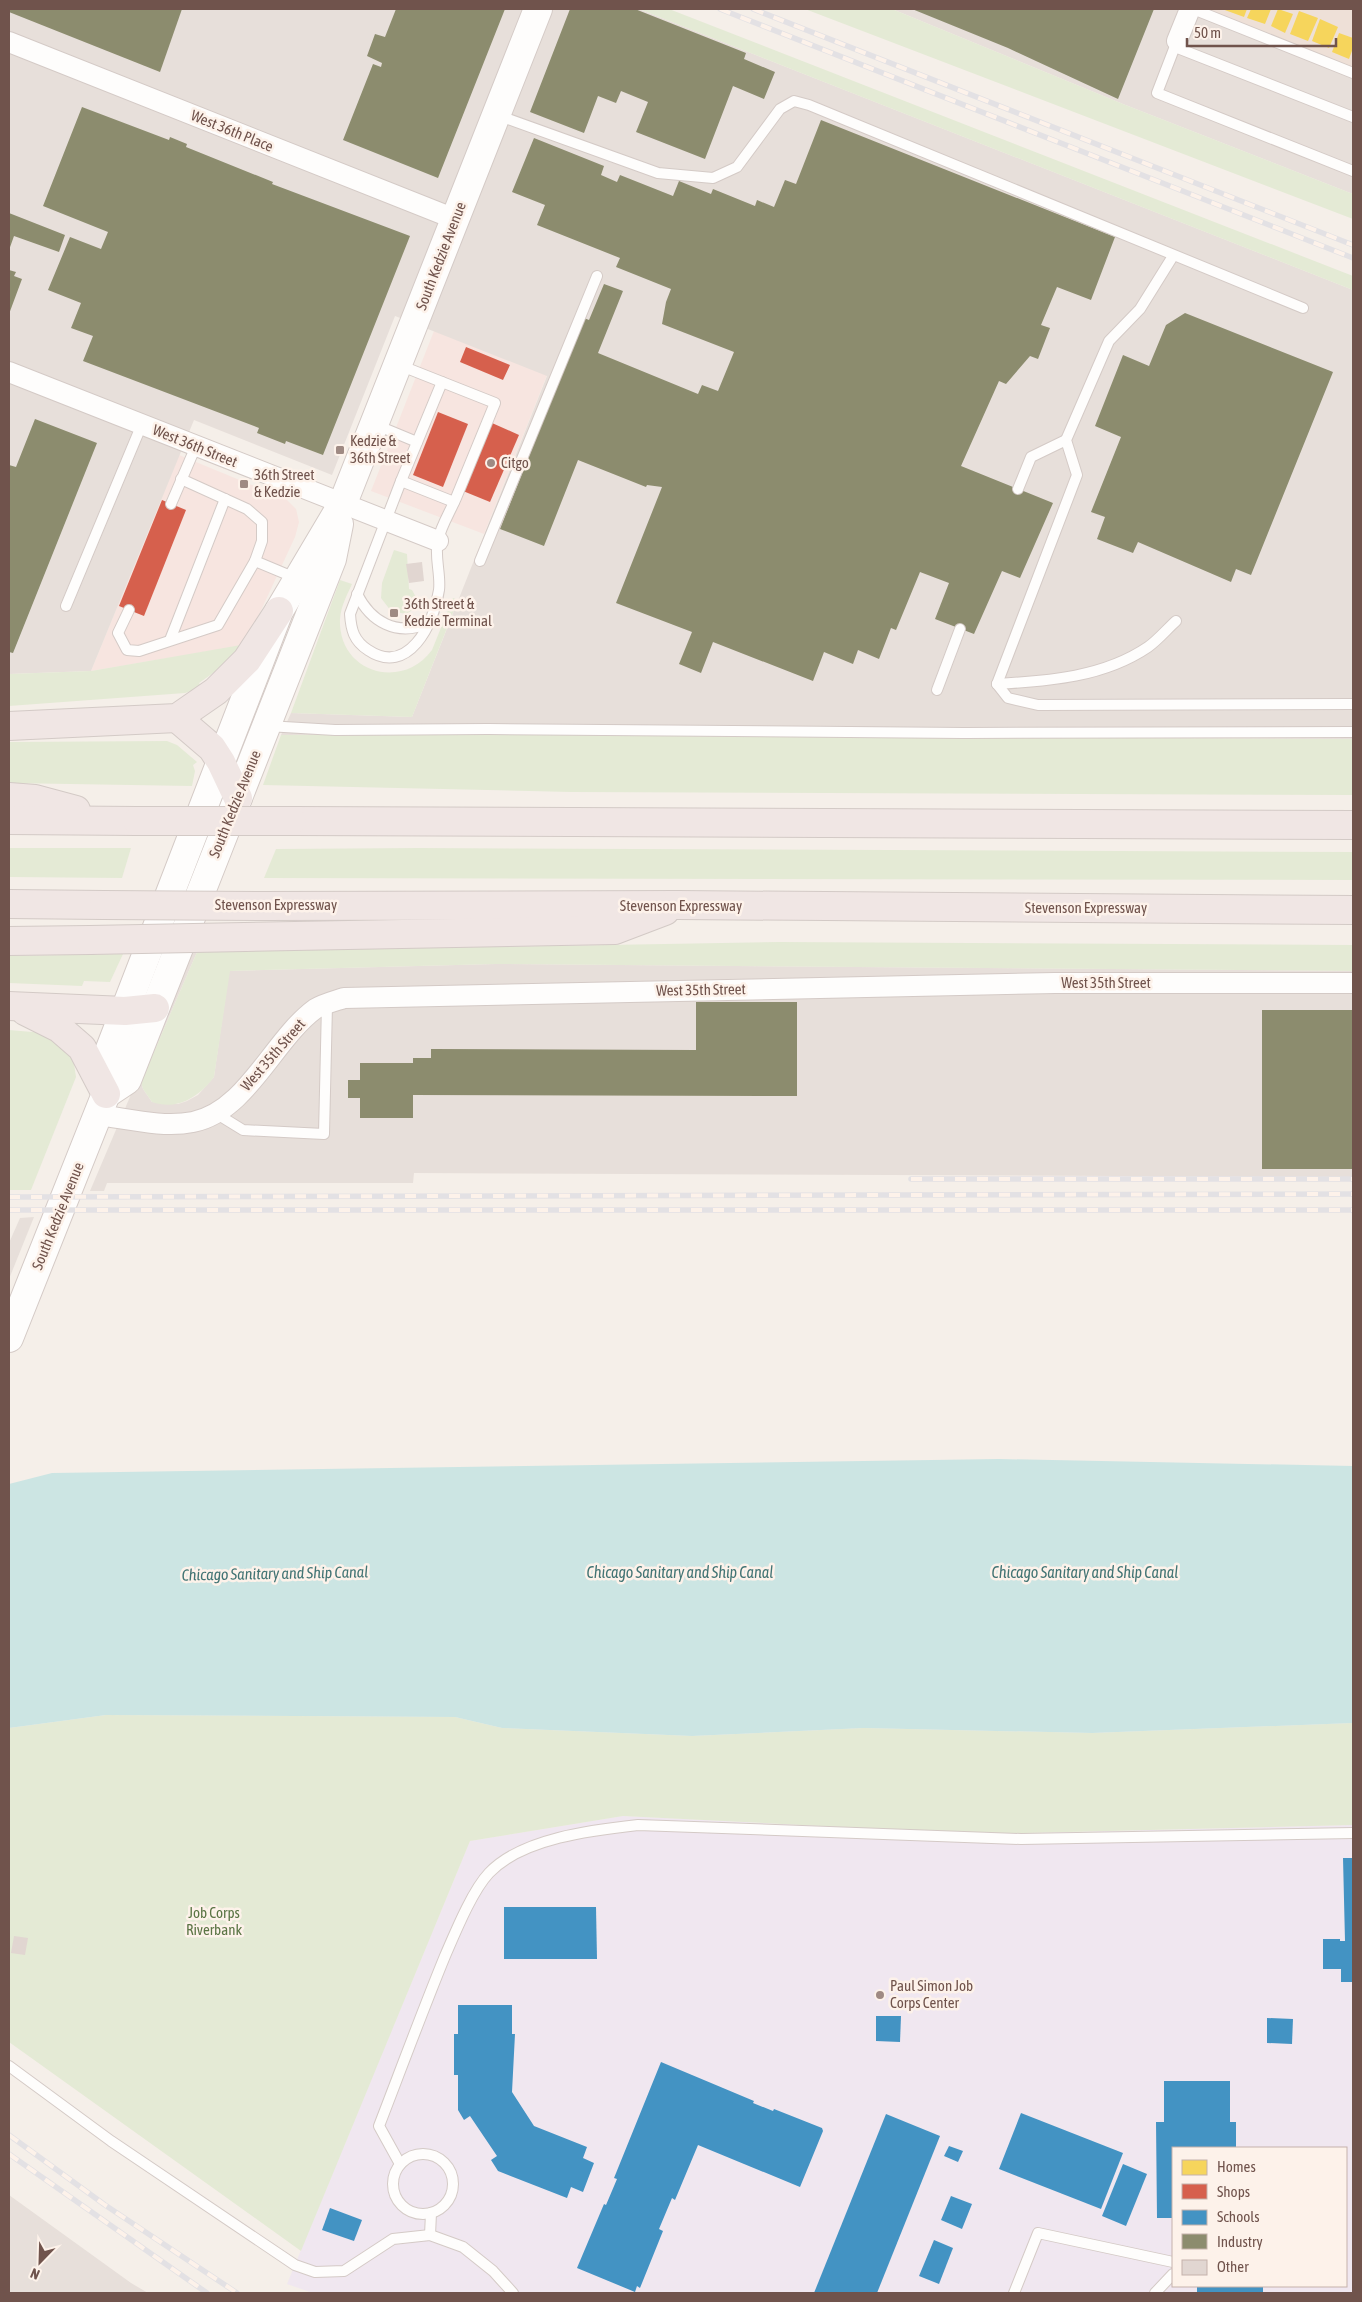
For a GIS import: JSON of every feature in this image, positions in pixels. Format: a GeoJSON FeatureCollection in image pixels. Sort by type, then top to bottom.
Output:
{"type":"FeatureCollection","features":[{"type":"Feature","properties":{"kind":"highway"},"geometry":{"type":"LineString","coordinates":[[9,726],[177,718],[216,691],[247,660],[280,611]]}},
{"type":"Feature","properties":{"kind":"highway"},"geometry":{"type":"LineString","coordinates":[[177,718],[212,748],[222,762],[238,798]]}},
{"type":"Feature","properties":{"kind":"highway"},"geometry":{"type":"LineString","coordinates":[[9,798],[35,799],[126,821]]}},
{"type":"Feature","properties":{"kind":"highway"},"geometry":{"type":"LineString","coordinates":[[9,820],[1353,825]]}},
{"type":"Feature","properties":{"kind":"highway","name":"Stevenson Expressway"},"geometry":{"type":"LineString","coordinates":[[9,904],[258,906],[678,905],[1353,910]]}},
{"type":"Feature","properties":{"kind":"highway"},"geometry":{"type":"LineString","coordinates":[[9,941],[615,930],[678,905]]}},
{"type":"Feature","properties":{"kind":"highway"},"geometry":{"type":"LineString","coordinates":[[13,1007],[125,1010],[155,1008]]}},
{"type":"Feature","properties":{"kind":"highway"},"geometry":{"type":"LineString","coordinates":[[13,1007],[59,1028],[82,1048],[102,1104]]}},
{"type":"Feature","properties":{"kind":"main road","name":"South Kedzie Avenue"},"geometry":{"type":"LineString","coordinates":[[9,1338],[102,1104],[103,1067],[280,611],[343,503],[538,9]]}},
{"type":"Feature","properties":{"kind":"main road","name":"South Kedzie Avenue"},"geometry":{"type":"LineString","coordinates":[[102,1104],[127,1080],[332,559],[343,503]]}},
{"type":"Feature","properties":{"kind":"street"},"geometry":{"type":"LineString","coordinates":[[1176,44],[1191,9]]}},
{"type":"Feature","properties":{"kind":"street","name":"West 36th Place"},"geometry":{"type":"LineString","coordinates":[[9,42],[455,219]]}},
{"type":"Feature","properties":{"kind":"street","name":"West 36th Street"},"geometry":{"type":"LineString","coordinates":[[9,372],[438,541]]}},
{"type":"Feature","properties":{"kind":"street","name":"West 35th Street"},"geometry":{"type":"LineString","coordinates":[[102,1104],[167,1124],[194,1122],[217,1114],[234,1101],[297,1025],[317,1008],[344,998],[1045,983],[1353,983]]}},
{"type":"Feature","properties":{"kind":"lane"},"geometry":{"type":"LineString","coordinates":[[1191,9],[1353,73]]}},
{"type":"Feature","properties":{"kind":"lane"},"geometry":{"type":"LineString","coordinates":[[1353,117],[1176,44],[1158,93],[1353,171]]}},
{"type":"Feature","properties":{"kind":"lane"},"geometry":{"type":"LineString","coordinates":[[496,114],[658,173],[713,178],[738,166],[780,109],[794,101],[809,105],[1173,256],[1304,308]]}},
{"type":"Feature","properties":{"kind":"lane"},"geometry":{"type":"LineString","coordinates":[[1018,489],[1031,457],[1066,440],[1108,341],[1140,309],[1173,256]]}},
{"type":"Feature","properties":{"kind":"lane"},"geometry":{"type":"LineString","coordinates":[[480,561],[596,276]]}},
{"type":"Feature","properties":{"kind":"lane"},"geometry":{"type":"LineString","coordinates":[[398,365],[442,382],[495,403],[438,541],[439,591],[427,624],[415,648],[394,658],[377,656],[358,643],[353,635],[350,614],[385,520],[442,382]]}},
{"type":"Feature","properties":{"kind":"lane"},"geometry":{"type":"LineString","coordinates":[[66,606],[142,424]]}},
{"type":"Feature","properties":{"kind":"lane"},"geometry":{"type":"LineString","coordinates":[[374,424],[417,442]]}},
{"type":"Feature","properties":{"kind":"lane"},"geometry":{"type":"LineString","coordinates":[[997,684],[1078,475],[1066,440]]}},
{"type":"Feature","properties":{"kind":"lane"},"geometry":{"type":"LineString","coordinates":[[171,504],[196,446]]}},
{"type":"Feature","properties":{"kind":"lane"},"geometry":{"type":"LineString","coordinates":[[129,610],[118,633],[127,650],[139,651],[218,625],[255,561],[262,541],[262,522],[247,509],[181,479]]}},
{"type":"Feature","properties":{"kind":"lane"},"geometry":{"type":"LineString","coordinates":[[401,481],[454,502]]}},
{"type":"Feature","properties":{"kind":"lane"},"geometry":{"type":"LineString","coordinates":[[170,640],[225,499]]}},
{"type":"Feature","properties":{"kind":"lane"},"geometry":{"type":"LineString","coordinates":[[255,561],[298,579]]}},
{"type":"Feature","properties":{"kind":"lane"},"geometry":{"type":"LineString","coordinates":[[357,594],[364,608],[377,619],[393,627],[414,629],[427,624]]}},
{"type":"Feature","properties":{"kind":"lane"},"geometry":{"type":"LineString","coordinates":[[997,684],[1066,678],[1103,669],[1148,647],[1176,621]]}},
{"type":"Feature","properties":{"kind":"lane"},"geometry":{"type":"LineString","coordinates":[[937,690],[960,629]]}},
{"type":"Feature","properties":{"kind":"lane"},"geometry":{"type":"LineString","coordinates":[[997,684],[1008,698],[1038,705],[1353,704]]}},
{"type":"Feature","properties":{"kind":"lane"},"geometry":{"type":"LineString","coordinates":[[266,726],[335,730],[488,728],[964,733],[1353,732]]}},
{"type":"Feature","properties":{"kind":"lane"},"geometry":{"type":"LineString","coordinates":[[217,1114],[243,1130],[324,1134],[326,1005]]}},
{"type":"Feature","properties":{"kind":"lane"},"geometry":{"type":"LineString","coordinates":[[400,2164],[379,2126],[426,2002],[462,1917],[488,1873],[507,1859],[541,1843],[612,1828],[638,1825],[1021,1839],[1353,1833]]}},
{"type":"Feature","properties":{"kind":"lane"},"geometry":{"type":"LineString","coordinates":[[9,2066],[111,2141],[295,2265],[315,2272],[344,2271],[393,2239],[430,2235],[462,2247],[493,2271],[513,2293]]}},
{"type":"Feature","properties":{"kind":"lane"},"geometry":{"type":"LineString","coordinates":[[428,2153],[442,2160],[451,2171],[454,2181],[448,2201],[431,2214],[413,2212],[397,2200],[392,2182],[400,2164],[408,2157],[428,2153]]}},
{"type":"Feature","properties":{"kind":"lane"},"geometry":{"type":"LineString","coordinates":[[430,2235],[431,2214]]}},
{"type":"Feature","properties":{"kind":"lane"},"geometry":{"type":"LineString","coordinates":[[1014,2293],[1038,2233],[1172,2262]]}},
{"type":"Feature","properties":{"kind":"lane"},"geometry":{"type":"LineString","coordinates":[[1155,2293],[1172,2275]]}},
{"type":"Feature","properties":{"kind":"shaded area"},"geometry":{"type":"Polygon","coordinates":[[[9,9],[639,9],[1353,290],[1353,739],[964,738],[813,735],[281,735],[291,713],[412,717],[547,376],[395,316],[332,475],[194,420],[91,671],[9,674],[9,9]]]}},
{"type":"Feature","properties":{"kind":"shaded area"},"geometry":{"type":"Polygon","coordinates":[[[892,9],[1193,9],[1353,73],[1353,194],[1123,104],[892,9]]]}},
{"type":"Feature","properties":{"kind":"shaded area"},"geometry":{"type":"Polygon","coordinates":[[[1205,9],[1353,9],[1353,73],[1205,9]]]}},
{"type":"Feature","properties":{"kind":"shaded area"},"geometry":{"type":"Polygon","coordinates":[[[434,331],[547,375],[484,534],[371,491],[434,331]]]}},
{"type":"Feature","properties":{"kind":"shaded area"},"geometry":{"type":"Polygon","coordinates":[[[179,455],[286,499],[296,509],[299,522],[295,537],[245,645],[91,671],[179,455]]]}},
{"type":"Feature","properties":{"kind":"shaded area"},"geometry":{"type":"Polygon","coordinates":[[[197,952],[141,1082],[143,1089],[152,1102],[178,1104],[187,1101],[198,1095],[214,1077],[229,971],[495,964],[1353,971],[1353,1177],[414,1173],[413,1183],[107,1183],[104,1191],[90,1191],[191,953],[197,952]]]}},
{"type":"Feature","properties":{"kind":"shaded area"},"geometry":{"type":"Polygon","coordinates":[[[34,1217],[9,1279],[9,1243],[20,1218],[34,1217]]]}},
{"type":"Feature","properties":{"kind":"shaded area","name":"Paul Simon Job Corps Center"},"geometry":{"type":"Polygon","coordinates":[[[623,1816],[980,1834],[1353,1825],[1353,2293],[313,2293],[287,2284],[470,1841],[623,1816]]]}},
{"type":"Feature","properties":{"kind":"shaded area"},"geometry":{"type":"Polygon","coordinates":[[[9,2195],[131,2283],[148,2293],[9,2293],[9,2195]]]}},
{"type":"Feature","properties":{"kind":"green space"},"geometry":{"type":"Polygon","coordinates":[[[639,9],[669,9],[1353,276],[1353,290],[639,9]]]}},
{"type":"Feature","properties":{"kind":"green space"},"geometry":{"type":"Polygon","coordinates":[[[805,9],[892,9],[1123,104],[1353,194],[1353,219],[805,9]]]}},
{"type":"Feature","properties":{"kind":"green space"},"geometry":{"type":"Polygon","coordinates":[[[394,550],[407,554],[409,589],[412,590],[417,599],[416,608],[406,614],[391,611],[381,598],[382,583],[394,550]]]}},
{"type":"Feature","properties":{"kind":"green space"},"geometry":{"type":"Polygon","coordinates":[[[340,580],[352,584],[343,604],[341,614],[340,625],[344,642],[352,655],[363,665],[377,671],[406,670],[420,662],[432,650],[453,598],[458,600],[412,717],[291,713],[340,580]]]}},
{"type":"Feature","properties":{"kind":"green space"},"geometry":{"type":"Polygon","coordinates":[[[241,645],[223,666],[199,683],[202,687],[185,693],[9,706],[9,674],[91,671],[241,645]]]}},
{"type":"Feature","properties":{"kind":"green space"},"geometry":{"type":"Polygon","coordinates":[[[486,734],[1353,739],[1353,795],[571,792],[263,785],[281,735],[486,734]]]}},
{"type":"Feature","properties":{"kind":"green space"},"geometry":{"type":"Polygon","coordinates":[[[167,741],[177,745],[197,762],[193,765],[195,771],[192,786],[9,783],[9,742],[167,741]]]}},
{"type":"Feature","properties":{"kind":"green space"},"geometry":{"type":"Polygon","coordinates":[[[9,848],[131,848],[122,878],[9,877],[9,848]]]}},
{"type":"Feature","properties":{"kind":"green space"},"geometry":{"type":"Polygon","coordinates":[[[276,849],[1353,852],[1353,880],[264,878],[276,849]]]}},
{"type":"Feature","properties":{"kind":"green space"},"geometry":{"type":"Polygon","coordinates":[[[779,942],[1353,945],[1353,971],[495,964],[230,971],[214,1077],[202,1091],[187,1100],[170,1105],[152,1102],[143,1089],[141,1082],[197,952],[779,942]]]}},
{"type":"Feature","properties":{"kind":"green space"},"geometry":{"type":"Polygon","coordinates":[[[123,954],[110,982],[84,981],[82,986],[9,983],[9,956],[123,954]]]}},
{"type":"Feature","properties":{"kind":"green space"},"geometry":{"type":"Polygon","coordinates":[[[9,1030],[44,1033],[73,1057],[76,1077],[31,1190],[9,1190],[9,1030]]]}},
{"type":"Feature","properties":{"kind":"green space","name":"Job Corps Riverbank"},"geometry":{"type":"Polygon","coordinates":[[[106,1715],[455,1717],[502,1728],[692,1736],[864,1728],[1092,1733],[1353,1723],[1353,1825],[980,1834],[623,1816],[470,1841],[301,2251],[9,2042],[9,1728],[106,1715]]]}},
{"type":"Feature","properties":{"kind":"water","name":"Chicago Sanitary and Ship Canal"},"geometry":{"type":"Polygon","coordinates":[[[999,1459],[1353,1466],[1353,1723],[1092,1733],[864,1728],[692,1736],[502,1728],[455,1717],[106,1715],[9,1728],[9,1484],[52,1473],[999,1459]]]}},
{"type":"Feature","properties":{"kind":"building: Homes"},"geometry":{"type":"Polygon","coordinates":[[[1222,9],[1247,9],[1244,17],[1222,9]]]}},
{"type":"Feature","properties":{"kind":"building: Homes"},"geometry":{"type":"Polygon","coordinates":[[[1251,9],[1271,9],[1265,24],[1247,18],[1251,9]]]}},
{"type":"Feature","properties":{"kind":"building: Homes"},"geometry":{"type":"Polygon","coordinates":[[[1278,9],[1293,14],[1285,33],[1271,26],[1278,9]]]}},
{"type":"Feature","properties":{"kind":"building: Homes"},"geometry":{"type":"Polygon","coordinates":[[[1299,11],[1318,18],[1308,41],[1290,34],[1299,11]]]}},
{"type":"Feature","properties":{"kind":"building: Homes"},"geometry":{"type":"Polygon","coordinates":[[[1320,19],[1338,27],[1329,48],[1312,41],[1320,19]]]}},
{"type":"Feature","properties":{"kind":"building: Homes"},"geometry":{"type":"Polygon","coordinates":[[[1339,33],[1353,38],[1353,48],[1349,59],[1332,52],[1339,33]]]}},
{"type":"Feature","properties":{"kind":"building: Shops"},"geometry":{"type":"Polygon","coordinates":[[[466,347],[510,365],[503,380],[460,362],[466,347]]]}},
{"type":"Feature","properties":{"kind":"building: Shops","name":"Citgo"},"geometry":{"type":"Polygon","coordinates":[[[438,412],[468,424],[443,487],[413,475],[438,412]]]}},
{"type":"Feature","properties":{"kind":"building: Shops","name":"Citgo"},"geometry":{"type":"Polygon","coordinates":[[[492,423],[519,435],[490,502],[463,491],[492,423]]]}},
{"type":"Feature","properties":{"kind":"building: Shops"},"geometry":{"type":"Polygon","coordinates":[[[162,500],[186,510],[144,616],[119,606],[162,500]]]}},
{"type":"Feature","properties":{"kind":"building: Schools"},"geometry":{"type":"Polygon","coordinates":[[[1343,1858],[1353,1858],[1353,1982],[1341,1982],[1341,1969],[1323,1969],[1323,1939],[1340,1939],[1340,1941],[1345,1941],[1343,1858]]]}},
{"type":"Feature","properties":{"kind":"building: Schools"},"geometry":{"type":"Polygon","coordinates":[[[504,1907],[596,1907],[597,1959],[504,1959],[504,1907]]]}},
{"type":"Feature","properties":{"kind":"building: Schools"},"geometry":{"type":"Polygon","coordinates":[[[458,2005],[512,2005],[512,2034],[515,2034],[512,2092],[534,2126],[587,2147],[583,2158],[594,2163],[583,2192],[571,2187],[567,2198],[498,2171],[491,2160],[497,2156],[470,2116],[464,2120],[458,2110],[458,2075],[454,2075],[454,2034],[458,2034],[458,2005]]]}},
{"type":"Feature","properties":{"kind":"building: Schools"},"geometry":{"type":"Polygon","coordinates":[[[876,2016],[901,2016],[900,2042],[876,2041],[876,2016]]]}},
{"type":"Feature","properties":{"kind":"building: Schools"},"geometry":{"type":"Polygon","coordinates":[[[1267,2018],[1293,2019],[1292,2044],[1267,2043],[1267,2018]]]}},
{"type":"Feature","properties":{"kind":"building: Schools"},"geometry":{"type":"Polygon","coordinates":[[[661,2062],[754,2101],[753,2103],[773,2111],[774,2109],[822,2128],[823,2131],[800,2187],[698,2145],[675,2200],[672,2198],[659,2229],[663,2231],[640,2288],[637,2286],[635,2292],[577,2268],[604,2204],[606,2205],[617,2179],[614,2178],[661,2062]]]}},
{"type":"Feature","properties":{"kind":"building: Schools"},"geometry":{"type":"Polygon","coordinates":[[[1164,2081],[1230,2081],[1230,2122],[1236,2122],[1236,2147],[1172,2147],[1172,2218],[1157,2218],[1156,2122],[1164,2122],[1164,2081]]]}},
{"type":"Feature","properties":{"kind":"building: Schools"},"geometry":{"type":"Polygon","coordinates":[[[1021,2113],[1123,2153],[1101,2209],[999,2169],[1021,2113]]]}},
{"type":"Feature","properties":{"kind":"building: Schools"},"geometry":{"type":"Polygon","coordinates":[[[886,2114],[940,2136],[877,2293],[814,2293],[886,2114]]]}},
{"type":"Feature","properties":{"kind":"building: Schools"},"geometry":{"type":"Polygon","coordinates":[[[949,2146],[963,2151],[958,2162],[944,2156],[949,2146]]]}},
{"type":"Feature","properties":{"kind":"building: Schools"},"geometry":{"type":"Polygon","coordinates":[[[1123,2164],[1147,2174],[1126,2226],[1102,2216],[1123,2164]]]}},
{"type":"Feature","properties":{"kind":"building: Schools"},"geometry":{"type":"Polygon","coordinates":[[[951,2196],[972,2204],[962,2229],[941,2220],[951,2196]]]}},
{"type":"Feature","properties":{"kind":"building: Schools"},"geometry":{"type":"Polygon","coordinates":[[[330,2208],[362,2220],[354,2241],[322,2230],[330,2208]]]}},
{"type":"Feature","properties":{"kind":"building: Schools"},"geometry":{"type":"Polygon","coordinates":[[[934,2240],[953,2248],[939,2284],[919,2276],[934,2240]]]}},
{"type":"Feature","properties":{"kind":"building: Schools"},"geometry":{"type":"Polygon","coordinates":[[[1197,2287],[1263,2287],[1263,2293],[1197,2293],[1197,2287]]]}},
{"type":"Feature","properties":{"kind":"building: Industry"},"geometry":{"type":"Polygon","coordinates":[[[9,9],[182,9],[160,72],[9,12],[9,9]]]}},
{"type":"Feature","properties":{"kind":"building: Industry"},"geometry":{"type":"Polygon","coordinates":[[[396,9],[505,9],[438,178],[343,140],[373,64],[381,67],[382,63],[367,56],[375,34],[385,37],[396,9]]]}},
{"type":"Feature","properties":{"kind":"building: Industry"},"geometry":{"type":"Polygon","coordinates":[[[570,9],[635,9],[746,53],[744,59],[775,72],[764,99],[733,86],[705,159],[636,132],[648,102],[621,91],[616,103],[598,96],[584,133],[530,112],[570,9]]]}},
{"type":"Feature","properties":{"kind":"building: Industry"},"geometry":{"type":"Polygon","coordinates":[[[912,9],[1154,9],[1118,99],[1008,48],[912,9]]]}},
{"type":"Feature","properties":{"kind":"building: Industry"},"geometry":{"type":"Polygon","coordinates":[[[82,107],[169,140],[170,137],[187,144],[186,147],[273,182],[272,184],[410,236],[323,455],[286,441],[285,444],[257,433],[259,428],[83,361],[93,336],[71,328],[81,303],[48,290],[70,237],[101,249],[108,232],[43,206],[82,107]]]}},
{"type":"Feature","properties":{"kind":"building: Industry"},"geometry":{"type":"Polygon","coordinates":[[[821,120],[1115,237],[1091,300],[1057,287],[1041,325],[1050,328],[1038,359],[1030,356],[1006,384],[999,381],[961,466],[1053,503],[1020,578],[1002,571],[974,634],[935,619],[949,583],[920,572],[896,630],[891,628],[879,659],[858,650],[853,664],[824,652],[813,681],[713,642],[701,673],[679,664],[692,632],[616,603],[662,487],[647,485],[646,487],[578,460],[544,546],[500,529],[584,318],[589,320],[604,284],[623,291],[598,353],[698,394],[702,385],[718,391],[734,352],[662,324],[666,302],[671,289],[616,267],[620,258],[537,225],[545,205],[512,192],[534,138],[604,166],[601,175],[617,182],[620,175],[673,196],[679,181],[711,194],[713,189],[755,206],[757,200],[774,207],[785,180],[796,184],[821,120]]]}},
{"type":"Feature","properties":{"kind":"building: Industry"},"geometry":{"type":"Polygon","coordinates":[[[9,213],[65,235],[59,252],[14,236],[9,250],[9,213]]]}},
{"type":"Feature","properties":{"kind":"building: Industry"},"geometry":{"type":"Polygon","coordinates":[[[9,270],[16,272],[14,276],[22,279],[9,314],[9,270]]]}},
{"type":"Feature","properties":{"kind":"building: Industry"},"geometry":{"type":"Polygon","coordinates":[[[1185,313],[1333,372],[1251,575],[1236,569],[1231,582],[1138,542],[1133,553],[1097,539],[1105,517],[1091,512],[1121,437],[1095,426],[1123,355],[1149,366],[1166,325],[1185,313]]]}},
{"type":"Feature","properties":{"kind":"building: Industry"},"geometry":{"type":"Polygon","coordinates":[[[35,419],[97,443],[13,653],[9,652],[9,465],[16,467],[35,419]]]}},
{"type":"Feature","properties":{"kind":"building: Industry"},"geometry":{"type":"Polygon","coordinates":[[[696,1002],[797,1002],[797,1096],[413,1095],[413,1118],[360,1118],[360,1098],[348,1098],[348,1080],[360,1080],[360,1063],[413,1063],[413,1058],[431,1058],[431,1049],[696,1050],[696,1002]]]}},
{"type":"Feature","properties":{"kind":"building: Industry"},"geometry":{"type":"Polygon","coordinates":[[[1262,1010],[1353,1010],[1353,1169],[1262,1169],[1262,1010]]]}},
{"type":"Feature","properties":{"kind":"building: Other"},"geometry":{"type":"Polygon","coordinates":[[[422,562],[424,581],[409,583],[406,564],[422,562]]]}},
{"type":"Feature","properties":{"kind":"building: Other"},"geometry":{"type":"Polygon","coordinates":[[[14,1936],[28,1938],[25,1955],[11,1953],[14,1936]]]}},
{"type":"Feature","properties":{"kind":"railway"},"geometry":{"type":"LineString","coordinates":[[720,9],[1353,258]]}},
{"type":"Feature","properties":{"kind":"railway"},"geometry":{"type":"LineString","coordinates":[[753,9],[1353,245]]}},
{"type":"Feature","properties":{"kind":"railway"},"geometry":{"type":"LineString","coordinates":[[911,1179],[1353,1179]]}},
{"type":"Feature","properties":{"kind":"railway"},"geometry":{"type":"LineString","coordinates":[[9,1197],[1353,1194]]}},
{"type":"Feature","properties":{"kind":"railway"},"geometry":{"type":"LineString","coordinates":[[9,1210],[1353,1210]]}},
{"type":"Feature","properties":{"kind":"railway"},"geometry":{"type":"LineString","coordinates":[[9,2135],[105,2205],[237,2293]]}},
{"type":"Feature","properties":{"kind":"railway"},"geometry":{"type":"LineString","coordinates":[[9,2154],[207,2293]]}},
{"type":"Feature","properties":{"kind":"place","name":"Kedzie & 36th Street"},"geometry":{"type":"Point","coordinates":[340,450]}},
{"type":"Feature","properties":{"kind":"place","name":"Citgo"},"geometry":{"type":"Point","coordinates":[491,463]}},
{"type":"Feature","properties":{"kind":"place","name":"36th Street & Kedzie"},"geometry":{"type":"Point","coordinates":[244,484]}},
{"type":"Feature","properties":{"kind":"place","name":"36th Street & Kedzie Terminal"},"geometry":{"type":"Point","coordinates":[394,613]}},
{"type":"Feature","properties":{"kind":"place","name":"Paul Simon Job Corps Center"},"geometry":{"type":"Point","coordinates":[880,1995]}}]}
